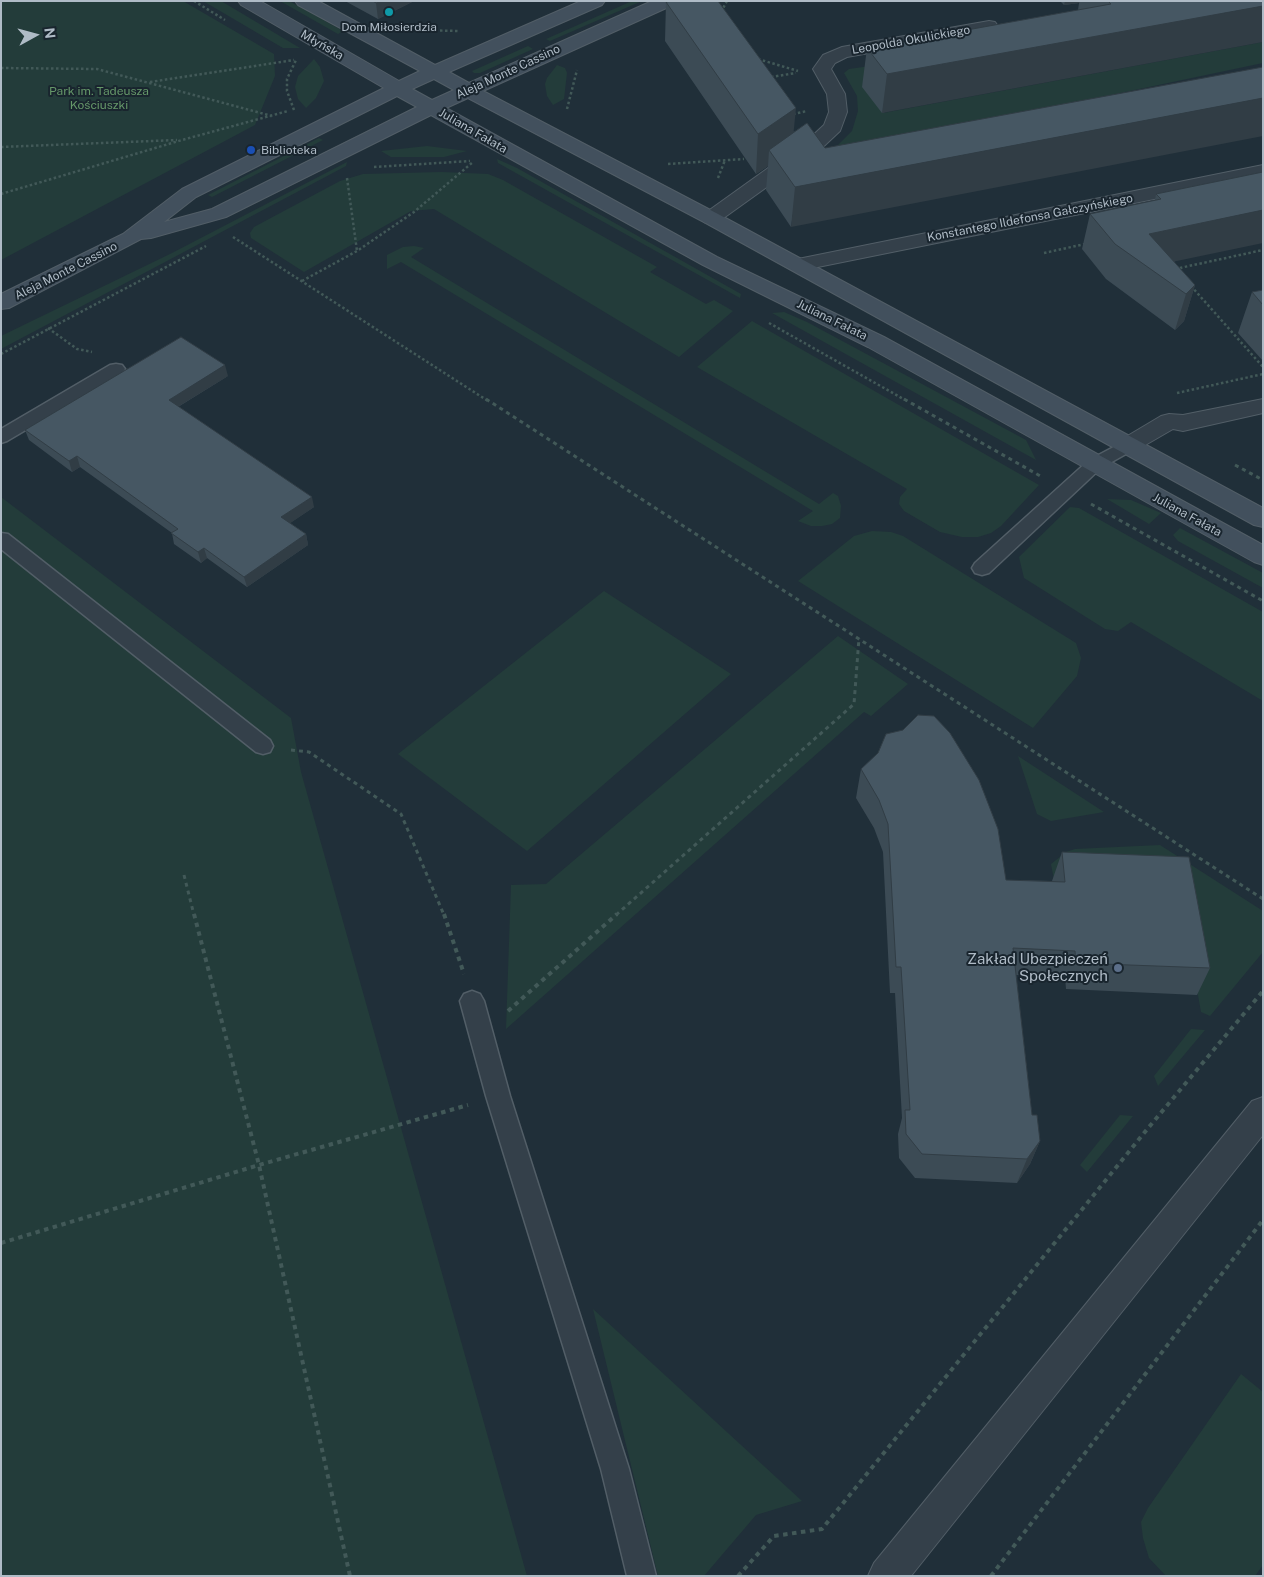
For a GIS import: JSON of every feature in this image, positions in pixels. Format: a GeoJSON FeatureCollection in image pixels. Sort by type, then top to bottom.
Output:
{"type":"FeatureCollection","features":[{"type":"Feature","properties":{"kind":"street","name":"Młyńska"},"geometry":{"type":"LineString","coordinates":[[248,1],[398,88]]}},
{"type":"Feature","properties":{"kind":"street","name":"Młyńska"},"geometry":{"type":"LineString","coordinates":[[304,1],[434,72]]}},
{"type":"Feature","properties":{"kind":"street","name":"Aleja Monte Cassino"},"geometry":{"type":"LineString","coordinates":[[1,303],[130,238],[189,193],[398,88],[596,1]]}},
{"type":"Feature","properties":{"kind":"street","name":"Aleja Monte Cassino"},"geometry":{"type":"LineString","coordinates":[[130,238],[219,213],[432,107],[667,1]]}},
{"type":"Feature","properties":{"kind":"street","name":"Leopolda Okulickiego"},"geometry":{"type":"LineString","coordinates":[[711,218],[817,142],[833,127],[838,112],[836,94],[822,69],[829,60],[842,52],[1004,23]]}},
{"type":"Feature","properties":{"kind":"street","name":"Juliana Fałata"},"geometry":{"type":"LineString","coordinates":[[434,72],[711,218],[1263,519]]}},
{"type":"Feature","properties":{"kind":"street","name":"Juliana Fałata"},"geometry":{"type":"LineString","coordinates":[[398,88],[498,146],[710,260],[876,342],[1263,556]]}},
{"type":"Feature","properties":{"kind":"street","name":"Konstantego Ildefonsa Gałczyńskiego"},"geometry":{"type":"LineString","coordinates":[[798,265],[1263,172]]}},
{"type":"Feature","properties":{"kind":"street"},"geometry":{"type":"LineString","coordinates":[[1127,446],[1169,421],[1183,423],[1263,406]]}},
{"type":"Feature","properties":{"kind":"street"},"geometry":{"type":"LineString","coordinates":[[887,1576],[1263,1111]]}},
{"type":"Feature","properties":{"kind":"lane"},"geometry":{"type":"LineString","coordinates":[[1,438],[116,369]]}},
{"type":"Feature","properties":{"kind":"lane"},"geometry":{"type":"LineString","coordinates":[[982,568],[1096,464],[1127,446]]}},
{"type":"Feature","properties":{"kind":"lane"},"geometry":{"type":"LineString","coordinates":[[1,539],[263,746]]}},
{"type":"Feature","properties":{"kind":"lane"},"geometry":{"type":"LineString","coordinates":[[472,1001],[498,1096],[615,1470],[642,1576]]}},
{"type":"Feature","properties":{"kind":"path"},"geometry":{"type":"LineString","coordinates":[[718,19],[727,1]]}},
{"type":"Feature","properties":{"kind":"path"},"geometry":{"type":"LineString","coordinates":[[413,30],[465,30]]}},
{"type":"Feature","properties":{"kind":"path"},"geometry":{"type":"LineString","coordinates":[[147,82],[295,60],[325,47]]}},
{"type":"Feature","properties":{"kind":"path"},"geometry":{"type":"LineString","coordinates":[[756,59],[800,72]]}},
{"type":"Feature","properties":{"kind":"path"},"geometry":{"type":"LineString","coordinates":[[1,194],[182,140],[293,110],[287,91],[287,79],[295,60]]}},
{"type":"Feature","properties":{"kind":"path"},"geometry":{"type":"LineString","coordinates":[[566,109],[578,66]]}},
{"type":"Feature","properties":{"kind":"path"},"geometry":{"type":"LineString","coordinates":[[1,68],[97,69],[272,116]]}},
{"type":"Feature","properties":{"kind":"path"},"geometry":{"type":"LineString","coordinates":[[792,114],[808,111]]}},
{"type":"Feature","properties":{"kind":"path"},"geometry":{"type":"LineString","coordinates":[[1,147],[182,140]]}},
{"type":"Feature","properties":{"kind":"path"},"geometry":{"type":"LineString","coordinates":[[662,165],[753,158]]}},
{"type":"Feature","properties":{"kind":"path"},"geometry":{"type":"LineString","coordinates":[[302,281],[357,251],[414,212],[476,160],[390,165],[372,168]]}},
{"type":"Feature","properties":{"kind":"path"},"geometry":{"type":"LineString","coordinates":[[346,172],[357,251]]}},
{"type":"Feature","properties":{"kind":"path"},"geometry":{"type":"LineString","coordinates":[[228,234],[1263,899]]}},
{"type":"Feature","properties":{"kind":"path"},"geometry":{"type":"LineString","coordinates":[[1,354],[212,243]]}},
{"type":"Feature","properties":{"kind":"path"},"geometry":{"type":"LineString","coordinates":[[1044,253],[1087,244]]}},
{"type":"Feature","properties":{"kind":"path"},"geometry":{"type":"LineString","coordinates":[[1175,269],[1263,250]]}},
{"type":"Feature","properties":{"kind":"path"},"geometry":{"type":"LineString","coordinates":[[1169,262],[1182,276]]}},
{"type":"Feature","properties":{"kind":"path"},"geometry":{"type":"LineString","coordinates":[[1188,283],[1263,367]]}},
{"type":"Feature","properties":{"kind":"path"},"geometry":{"type":"LineString","coordinates":[[765,321],[1263,601]]}},
{"type":"Feature","properties":{"kind":"path"},"geometry":{"type":"LineString","coordinates":[[48,328],[58,336]]}},
{"type":"Feature","properties":{"kind":"path"},"geometry":{"type":"LineString","coordinates":[[1186,391],[1263,374]]}},
{"type":"Feature","properties":{"kind":"path"},"geometry":{"type":"LineString","coordinates":[[1235,465],[1263,480]]}},
{"type":"Feature","properties":{"kind":"path"},"geometry":{"type":"LineString","coordinates":[[481,1035],[854,704],[859,638]]}},
{"type":"Feature","properties":{"kind":"path"},"geometry":{"type":"LineString","coordinates":[[263,746],[310,752],[401,814],[446,917],[472,1001]]}},
{"type":"Feature","properties":{"kind":"path"},"geometry":{"type":"LineString","coordinates":[[184,875],[259,1165],[350,1576]]}},
{"type":"Feature","properties":{"kind":"path"},"geometry":{"type":"LineString","coordinates":[[738,1576],[774,1536],[822,1529],[1130,1150],[1263,991]]}},
{"type":"Feature","properties":{"kind":"path"},"geometry":{"type":"LineString","coordinates":[[1,1243],[259,1165],[498,1096]]}},
{"type":"Feature","properties":{"kind":"path"},"geometry":{"type":"LineString","coordinates":[[991,1576],[1263,1220]]}},
{"type":"Feature","properties":{"kind":"green space","name":"Park im. Tadeusza Kościuszki"},"geometry":{"type":"Polygon","coordinates":[[[1,1],[183,1],[274,54],[275,76],[255,125],[1,260],[1,1]]]}},
{"type":"Feature","properties":{"kind":"green space"},"geometry":{"type":"Polygon","coordinates":[[[203,1],[221,1],[300,48],[283,48],[203,1]]]}},
{"type":"Feature","properties":{"kind":"green space"},"geometry":{"type":"Polygon","coordinates":[[[280,1],[289,1],[343,31],[338,34],[280,1]]]}},
{"type":"Feature","properties":{"kind":"green space"},"geometry":{"type":"Polygon","coordinates":[[[632,1],[642,1],[550,41],[546,39],[632,1]]]}},
{"type":"Feature","properties":{"kind":"green space"},"geometry":{"type":"Polygon","coordinates":[[[1263,42],[1263,63],[1035,111],[833,150],[852,131],[858,111],[857,96],[844,73],[849,69],[877,65],[883,113],[1263,42]]]}},
{"type":"Feature","properties":{"kind":"green space"},"geometry":{"type":"Polygon","coordinates":[[[528,46],[533,49],[480,73],[472,71],[528,46]]]}},
{"type":"Feature","properties":{"kind":"green space"},"geometry":{"type":"Polygon","coordinates":[[[314,59],[320,67],[324,81],[316,98],[306,108],[298,99],[295,87],[298,76],[314,59]]]}},
{"type":"Feature","properties":{"kind":"green space"},"geometry":{"type":"Polygon","coordinates":[[[557,65],[565,68],[567,73],[564,99],[553,105],[547,96],[545,84],[547,78],[557,65]]]}},
{"type":"Feature","properties":{"kind":"green space"},"geometry":{"type":"Polygon","coordinates":[[[319,138],[323,140],[212,197],[208,195],[319,138]]]}},
{"type":"Feature","properties":{"kind":"green space"},"geometry":{"type":"Polygon","coordinates":[[[427,146],[467,151],[444,157],[391,157],[381,151],[427,146]]]}},
{"type":"Feature","properties":{"kind":"green space"},"geometry":{"type":"Polygon","coordinates":[[[497,159],[517,168],[741,294],[740,298],[498,163],[497,159]]]}},
{"type":"Feature","properties":{"kind":"green space"},"geometry":{"type":"Polygon","coordinates":[[[347,162],[346,166],[1,349],[1,336],[172,253],[347,162]]]}},
{"type":"Feature","properties":{"kind":"green space"},"geometry":{"type":"Polygon","coordinates":[[[441,172],[488,174],[503,180],[657,267],[650,272],[706,304],[714,300],[733,311],[679,357],[434,209],[411,211],[304,272],[251,238],[250,233],[254,227],[340,181],[363,174],[441,172]]]}},
{"type":"Feature","properties":{"kind":"green space"},"geometry":{"type":"Polygon","coordinates":[[[414,246],[424,248],[411,257],[819,504],[833,493],[838,496],[841,506],[840,518],[832,524],[822,526],[811,526],[798,521],[813,511],[401,262],[387,269],[387,255],[403,247],[414,246]]]}},
{"type":"Feature","properties":{"kind":"green space"},"geometry":{"type":"Polygon","coordinates":[[[784,312],[807,322],[1026,440],[1036,460],[772,313],[784,312]]]}},
{"type":"Feature","properties":{"kind":"green space"},"geometry":{"type":"Polygon","coordinates":[[[752,321],[1039,485],[1001,526],[991,533],[978,537],[962,537],[940,532],[904,511],[899,504],[900,497],[907,489],[697,367],[752,321]]]}},
{"type":"Feature","properties":{"kind":"green space"},"geometry":{"type":"Polygon","coordinates":[[[1,497],[291,718],[301,772],[527,1576],[1,1576],[1,497]]]}},
{"type":"Feature","properties":{"kind":"green space"},"geometry":{"type":"Polygon","coordinates":[[[1107,499],[1131,500],[1161,513],[1149,524],[1107,499]]]}},
{"type":"Feature","properties":{"kind":"green space"},"geometry":{"type":"Polygon","coordinates":[[[1070,507],[1079,508],[1263,612],[1263,701],[1131,622],[1118,631],[1105,629],[1024,578],[1019,557],[1070,507]]]}},
{"type":"Feature","properties":{"kind":"green space"},"geometry":{"type":"Polygon","coordinates":[[[1180,528],[1263,573],[1263,588],[1178,541],[1173,535],[1180,528]]]}},
{"type":"Feature","properties":{"kind":"green space"},"geometry":{"type":"Polygon","coordinates":[[[872,531],[891,532],[903,536],[1076,643],[1081,658],[1077,676],[1033,728],[798,581],[854,536],[872,531]]]}},
{"type":"Feature","properties":{"kind":"green space"},"geometry":{"type":"Polygon","coordinates":[[[604,591],[731,674],[527,851],[398,754],[604,591]]]}},
{"type":"Feature","properties":{"kind":"green space"},"geometry":{"type":"Polygon","coordinates":[[[838,636],[908,684],[871,716],[864,712],[506,1029],[511,885],[546,884],[838,636]]]}},
{"type":"Feature","properties":{"kind":"green space"},"geometry":{"type":"Polygon","coordinates":[[[1018,756],[1104,812],[1051,821],[1037,814],[1018,756]]]}},
{"type":"Feature","properties":{"kind":"green space"},"geometry":{"type":"Polygon","coordinates":[[[1160,845],[1263,911],[1263,952],[1210,1016],[1201,1012],[1178,883],[1054,880],[1051,864],[1066,852],[1075,849],[1160,845]]]}},
{"type":"Feature","properties":{"kind":"green space"},"geometry":{"type":"Polygon","coordinates":[[[1191,1029],[1205,1030],[1158,1086],[1154,1076],[1191,1029]]]}},
{"type":"Feature","properties":{"kind":"green space"},"geometry":{"type":"Polygon","coordinates":[[[1120,1115],[1133,1116],[1087,1172],[1080,1165],[1120,1115]]]}},
{"type":"Feature","properties":{"kind":"green space"},"geometry":{"type":"Polygon","coordinates":[[[593,1309],[802,1501],[756,1515],[704,1576],[658,1576],[593,1309]]]}},
{"type":"Feature","properties":{"kind":"green space"},"geometry":{"type":"Polygon","coordinates":[[[1241,1374],[1263,1392],[1263,1565],[1255,1576],[1166,1576],[1149,1558],[1143,1538],[1141,1522],[1148,1508],[1241,1374]]]}},
{"type":"Feature","properties":{"kind":"building"},"geometry":{"type":"Polygon","coordinates":[[[718,1],[796,108],[758,134],[666,2],[718,1]]]}},
{"type":"Feature","properties":{"kind":"building"},"geometry":{"type":"Polygon","coordinates":[[[1108,1],[1263,1],[1263,6],[887,74],[867,48],[1111,4],[1108,1]]]}},
{"type":"Feature","properties":{"kind":"building"},"geometry":{"type":"Polygon","coordinates":[[[1263,67],[1263,98],[795,187],[769,150],[807,123],[825,148],[1263,67]]]}},
{"type":"Feature","properties":{"kind":"building"},"geometry":{"type":"Polygon","coordinates":[[[1263,172],[1263,210],[1149,234],[1195,285],[1186,294],[1115,244],[1090,214],[1161,199],[1156,194],[1263,172]]]}},
{"type":"Feature","properties":{"kind":"building"},"geometry":{"type":"Polygon","coordinates":[[[1263,290],[1263,305],[1252,292],[1263,290]]]}},
{"type":"Feature","properties":{"kind":"building"},"geometry":{"type":"Polygon","coordinates":[[[181,337],[225,365],[169,400],[312,497],[281,517],[306,534],[244,577],[204,548],[198,552],[171,533],[178,529],[77,456],[69,461],[25,430],[181,337]]]}},
{"type":"Feature","properties":{"kind":"building","name":"Zakład Ubezpieczeń Społecznych"},"geometry":{"type":"Polygon","coordinates":[[[918,715],[934,716],[950,733],[979,780],[998,829],[1006,880],[1065,882],[1062,852],[1189,857],[1210,968],[1076,963],[1075,951],[1013,948],[1032,1115],[1037,1115],[1040,1141],[1027,1159],[922,1154],[906,1134],[905,1110],[910,1110],[901,967],[896,967],[888,824],[879,800],[861,769],[878,753],[886,734],[903,730],[918,715]]]}},
{"type":"Feature","properties":{"kind":"place","name":"Dom Miłosierdzia"},"geometry":{"type":"Point","coordinates":[389,12]}},
{"type":"Feature","properties":{"kind":"place","name":"Biblioteka"},"geometry":{"type":"Point","coordinates":[251,150]}},
{"type":"Feature","properties":{"kind":"place","name":"Zakład Ubezpieczeń Społecznych"},"geometry":{"type":"Point","coordinates":[1118,968]}}]}
